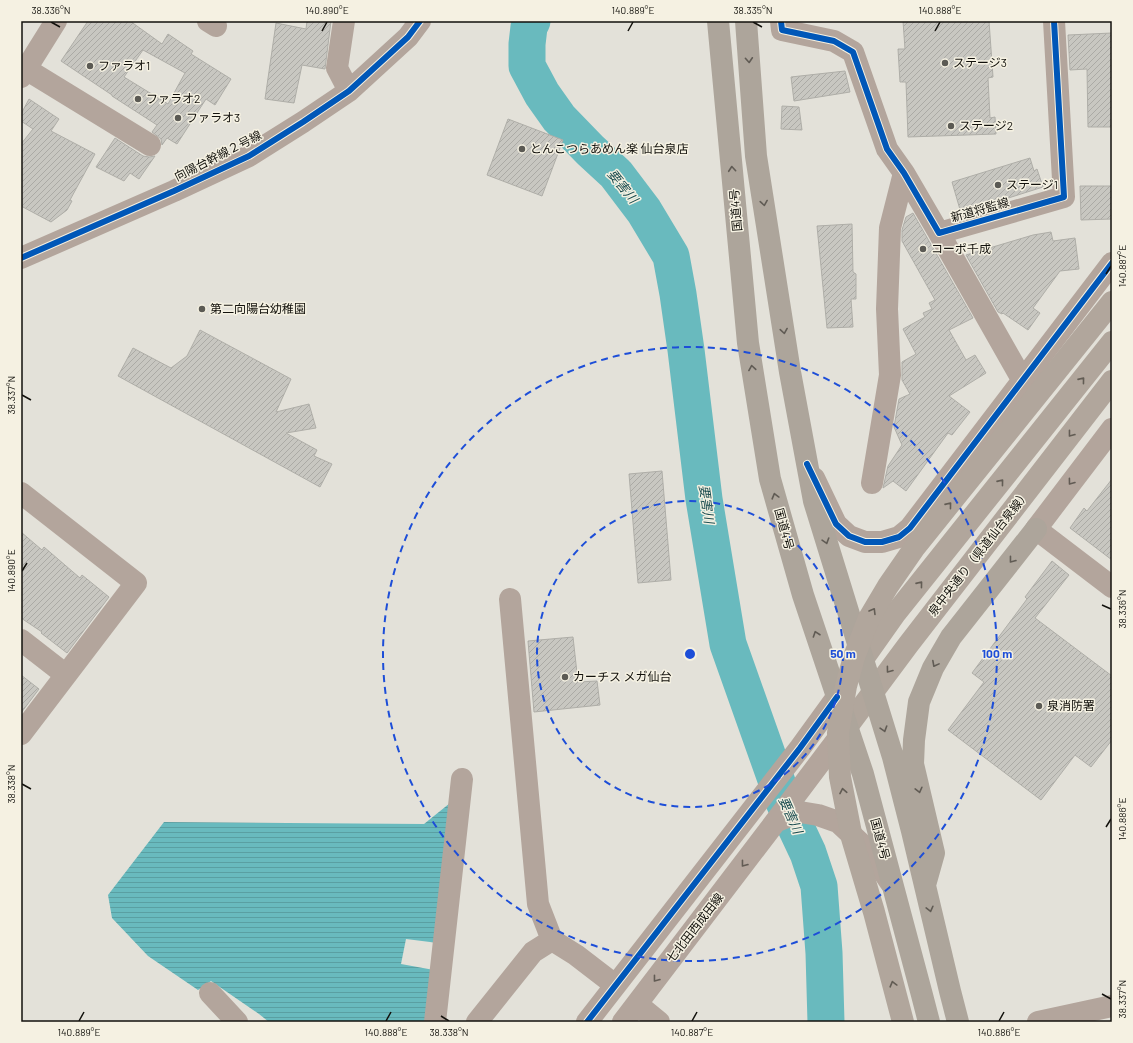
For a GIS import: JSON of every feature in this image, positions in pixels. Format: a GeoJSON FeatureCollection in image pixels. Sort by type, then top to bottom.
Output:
{"type":"FeatureCollection","features":[{"type":"Feature","properties":{"kind":"highway","name":"国道4号"},"geometry":{"type":"LineString","coordinates":[[718,21],[748,343],[770,479],[802,595],[863,774],[929,1022]]}},
{"type":"Feature","properties":{"kind":"highway"},"geometry":{"type":"LineString","coordinates":[[746,21],[756,156],[789,364],[814,501],[893,756],[958,1022]]}},
{"type":"Feature","properties":{"kind":"highway"},"geometry":{"type":"LineString","coordinates":[[924,887],[934,854],[913,764],[914,740],[919,702],[933,668],[951,637],[1036,529]]}},
{"type":"Feature","properties":{"kind":"main road"},"geometry":{"type":"LineString","coordinates":[[903,1022],[874,912],[852,838],[840,777],[838,733],[846,686],[854,657],[869,618],[888,586],[915,547],[1112,302]]}},
{"type":"Feature","properties":{"kind":"main road"},"geometry":{"type":"LineString","coordinates":[[837,697],[895,614],[1112,342]]}},
{"type":"Feature","properties":{"kind":"main road","name":"泉中央通り（県道仙台泉線）"},"geometry":{"type":"LineString","coordinates":[[847,727],[908,645],[1112,381]]}},
{"type":"Feature","properties":{"kind":"street"},"geometry":{"type":"LineString","coordinates":[[56,21],[23,71],[150,145]]}},
{"type":"Feature","properties":{"kind":"street"},"geometry":{"type":"LineString","coordinates":[[344,21],[337,68],[349,91]]}},
{"type":"Feature","properties":{"kind":"street","name":"向陽台幹線２号線"},"geometry":{"type":"LineString","coordinates":[[21,258],[174,191],[249,156],[349,91],[408,37],[420,21]]}},
{"type":"Feature","properties":{"kind":"street","name":"新道将監線"},"geometry":{"type":"LineString","coordinates":[[781,21],[782,30],[834,41],[854,52],[887,149],[904,173],[939,234],[1064,197],[1054,21]]}},
{"type":"Feature","properties":{"kind":"street"},"geometry":{"type":"LineString","coordinates":[[872,483],[890,375],[887,309],[890,228],[904,173]]}},
{"type":"Feature","properties":{"kind":"street"},"geometry":{"type":"LineString","coordinates":[[939,234],[1023,382]]}},
{"type":"Feature","properties":{"kind":"street"},"geometry":{"type":"LineString","coordinates":[[808,464],[836,524],[849,536],[865,542],[882,542],[899,536],[910,528],[1023,382],[1112,263]]}},
{"type":"Feature","properties":{"kind":"street"},"geometry":{"type":"LineString","coordinates":[[1112,429],[1036,529],[1112,587]]}},
{"type":"Feature","properties":{"kind":"street"},"geometry":{"type":"LineString","coordinates":[[21,493],[136,583],[21,734]]}},
{"type":"Feature","properties":{"kind":"street"},"geometry":{"type":"LineString","coordinates":[[510,599],[538,904],[552,940],[576,955],[615,985]]}},
{"type":"Feature","properties":{"kind":"street"},"geometry":{"type":"LineString","coordinates":[[21,640],[66,675]]}},
{"type":"Feature","properties":{"kind":"street"},"geometry":{"type":"LineString","coordinates":[[587,1022],[800,748],[837,697]]}},
{"type":"Feature","properties":{"kind":"street","name":"七北田西成田線"},"geometry":{"type":"LineString","coordinates":[[623,1022],[847,727]]}},
{"type":"Feature","properties":{"kind":"street"},"geometry":{"type":"LineString","coordinates":[[435,1022],[462,779]]}},
{"type":"Feature","properties":{"kind":"street"},"geometry":{"type":"LineString","coordinates":[[772,827],[800,812],[838,822],[870,852],[894,889]]}},
{"type":"Feature","properties":{"kind":"street"},"geometry":{"type":"LineString","coordinates":[[477,1022],[533,952],[552,940]]}},
{"type":"Feature","properties":{"kind":"street"},"geometry":{"type":"LineString","coordinates":[[210,993],[237,1022]]}},
{"type":"Feature","properties":{"kind":"street"},"geometry":{"type":"LineString","coordinates":[[637,1004],[659,1022]]}},
{"type":"Feature","properties":{"kind":"street"},"geometry":{"type":"LineString","coordinates":[[1038,1022],[1112,1006]]}},
{"type":"Feature","properties":{"kind":"water"},"geometry":{"type":"Polygon","coordinates":[[[455,799],[438,943],[406,939],[401,964],[434,970],[429,1022],[269,1022],[211,981],[198,990],[148,956],[112,918],[108,895],[164,822],[424,824],[455,799]]]}},
{"type":"Feature","properties":{"kind":"building"},"geometry":{"type":"Polygon","coordinates":[[[88,21],[130,21],[162,44],[168,34],[193,51],[191,54],[231,79],[215,105],[206,99],[177,144],[167,138],[162,145],[161,139],[152,132],[157,125],[61,61],[88,21]],[[143,50],[124,77],[168,104],[185,73],[143,50]]]}},
{"type":"Feature","properties":{"kind":"building"},"geometry":{"type":"Polygon","coordinates":[[[307,21],[331,21],[325,69],[302,65],[294,103],[265,99],[276,23],[306,29],[307,21]]]}},
{"type":"Feature","properties":{"kind":"building"},"geometry":{"type":"Polygon","coordinates":[[[903,21],[989,21],[993,77],[988,78],[990,118],[995,117],[996,134],[908,137],[906,82],[900,82],[898,49],[905,49],[903,21]]]}},
{"type":"Feature","properties":{"kind":"building"},"geometry":{"type":"Polygon","coordinates":[[[1112,33],[1112,127],[1088,127],[1087,69],[1070,70],[1068,35],[1112,33]]]}},
{"type":"Feature","properties":{"kind":"building"},"geometry":{"type":"Polygon","coordinates":[[[845,71],[850,92],[794,101],[791,77],[845,71]]]}},
{"type":"Feature","properties":{"kind":"building"},"geometry":{"type":"Polygon","coordinates":[[[29,99],[59,119],[51,131],[95,154],[70,200],[72,201],[67,210],[51,222],[21,206],[21,144],[33,129],[21,121],[21,114],[29,99]]]}},
{"type":"Feature","properties":{"kind":"building"},"geometry":{"type":"Polygon","coordinates":[[[782,106],[799,107],[802,130],[781,129],[782,106]]]}},
{"type":"Feature","properties":{"kind":"building"},"geometry":{"type":"Polygon","coordinates":[[[508,119],[563,140],[542,196],[487,175],[508,119]]]}},
{"type":"Feature","properties":{"kind":"building"},"geometry":{"type":"Polygon","coordinates":[[[115,138],[143,156],[155,156],[139,179],[130,173],[124,181],[96,167],[115,138]]]}},
{"type":"Feature","properties":{"kind":"building","name":"ステージ1"},"geometry":{"type":"Polygon","coordinates":[[[1030,158],[1034,171],[1037,169],[1043,187],[961,213],[952,182],[1030,158]]]}},
{"type":"Feature","properties":{"kind":"building"},"geometry":{"type":"Polygon","coordinates":[[[1080,186],[1112,186],[1112,219],[1081,220],[1080,186]]]}},
{"type":"Feature","properties":{"kind":"building"},"geometry":{"type":"Polygon","coordinates":[[[913,213],[973,318],[949,330],[966,360],[975,355],[986,373],[949,396],[970,412],[952,435],[948,433],[906,491],[893,481],[883,488],[888,466],[902,445],[894,427],[899,399],[910,394],[902,380],[902,362],[916,354],[903,329],[925,317],[923,313],[932,309],[929,303],[935,300],[902,241],[902,230],[906,217],[913,213]]]}},
{"type":"Feature","properties":{"kind":"building"},"geometry":{"type":"Polygon","coordinates":[[[852,224],[853,272],[856,274],[856,299],[851,299],[853,327],[827,328],[817,226],[852,224]]]}},
{"type":"Feature","properties":{"kind":"building"},"geometry":{"type":"Polygon","coordinates":[[[1051,232],[1053,241],[1075,238],[1079,269],[1060,271],[1033,308],[1040,313],[1028,330],[1003,313],[998,312],[966,255],[1033,235],[1051,232]]]}},
{"type":"Feature","properties":{"kind":"building"},"geometry":{"type":"Polygon","coordinates":[[[200,330],[291,379],[276,412],[309,404],[316,428],[286,433],[317,450],[314,456],[332,464],[320,487],[118,376],[133,348],[171,368],[187,356],[200,330]]]}},
{"type":"Feature","properties":{"kind":"building"},"geometry":{"type":"Polygon","coordinates":[[[662,471],[671,580],[638,583],[629,474],[662,471]]]}},
{"type":"Feature","properties":{"kind":"building"},"geometry":{"type":"Polygon","coordinates":[[[1112,479],[1112,560],[1070,528],[1084,508],[1087,511],[1112,479]]]}},
{"type":"Feature","properties":{"kind":"building"},"geometry":{"type":"Polygon","coordinates":[[[21,532],[42,550],[44,547],[80,578],[82,575],[109,597],[67,653],[41,633],[42,632],[21,618],[21,532]]]}},
{"type":"Feature","properties":{"kind":"building","name":"泉消防署"},"geometry":{"type":"Polygon","coordinates":[[[1052,561],[1069,575],[1035,618],[1112,676],[1112,740],[1091,767],[1075,755],[1041,800],[948,730],[984,682],[972,673],[1027,599],[1025,597],[1052,561]]]}},
{"type":"Feature","properties":{"kind":"building"},"geometry":{"type":"Polygon","coordinates":[[[573,637],[578,682],[597,681],[600,705],[534,712],[528,641],[573,637]]]}},
{"type":"Feature","properties":{"kind":"building"},"geometry":{"type":"Polygon","coordinates":[[[21,675],[39,689],[21,713],[21,675]]]}},
{"type":"Feature","properties":{"kind":"waterway","name":"要害川"},"geometry":{"type":"LineString","coordinates":[[532,21],[529,27],[527,44],[527,66],[542,94],[559,118],[616,174],[644,211],[671,256],[686,350],[704,499],[728,644],[784,802],[808,853],[819,886],[824,953],[826,1022]]}},
{"type":"Feature","properties":{"kind":"cycle path"},"geometry":{"type":"LineString","coordinates":[[21,258],[174,191],[249,156],[349,91],[408,37],[420,21]]}},
{"type":"Feature","properties":{"kind":"cycle path"},"geometry":{"type":"LineString","coordinates":[[781,21],[782,30],[834,41],[853,52],[887,149],[904,173],[939,233],[1064,197],[1054,21]]}},
{"type":"Feature","properties":{"kind":"cycle path"},"geometry":{"type":"LineString","coordinates":[[807,464],[836,524],[849,536],[865,542],[882,542],[899,537],[910,528],[1112,263]]}},
{"type":"Feature","properties":{"kind":"cycle path"},"geometry":{"type":"LineString","coordinates":[[587,1022],[800,748],[837,697]]}},
{"type":"Feature","properties":{"kind":"place","name":"ステージ3"},"geometry":{"type":"Point","coordinates":[945,63]}},
{"type":"Feature","properties":{"kind":"place","name":"ファラオ1"},"geometry":{"type":"Point","coordinates":[90,66]}},
{"type":"Feature","properties":{"kind":"place","name":"ファラオ2"},"geometry":{"type":"Point","coordinates":[138,99]}},
{"type":"Feature","properties":{"kind":"place","name":"ファラオ3"},"geometry":{"type":"Point","coordinates":[178,118]}},
{"type":"Feature","properties":{"kind":"place","name":"ステージ2"},"geometry":{"type":"Point","coordinates":[951,126]}},
{"type":"Feature","properties":{"kind":"place","name":"とんこつらあめん楽 仙台泉店"},"geometry":{"type":"Point","coordinates":[522,149]}},
{"type":"Feature","properties":{"kind":"place","name":"ステージ1"},"geometry":{"type":"Point","coordinates":[998,185]}},
{"type":"Feature","properties":{"kind":"place","name":"コーポ千成"},"geometry":{"type":"Point","coordinates":[923,249]}},
{"type":"Feature","properties":{"kind":"place","name":"第二向陽台幼稚園"},"geometry":{"type":"Point","coordinates":[202,309]}},
{"type":"Feature","properties":{"kind":"place","name":"カーチス メガ仙台"},"geometry":{"type":"Point","coordinates":[565,677]}},
{"type":"Feature","properties":{"kind":"place","name":"泉消防署"},"geometry":{"type":"Point","coordinates":[1039,706]}}]}
